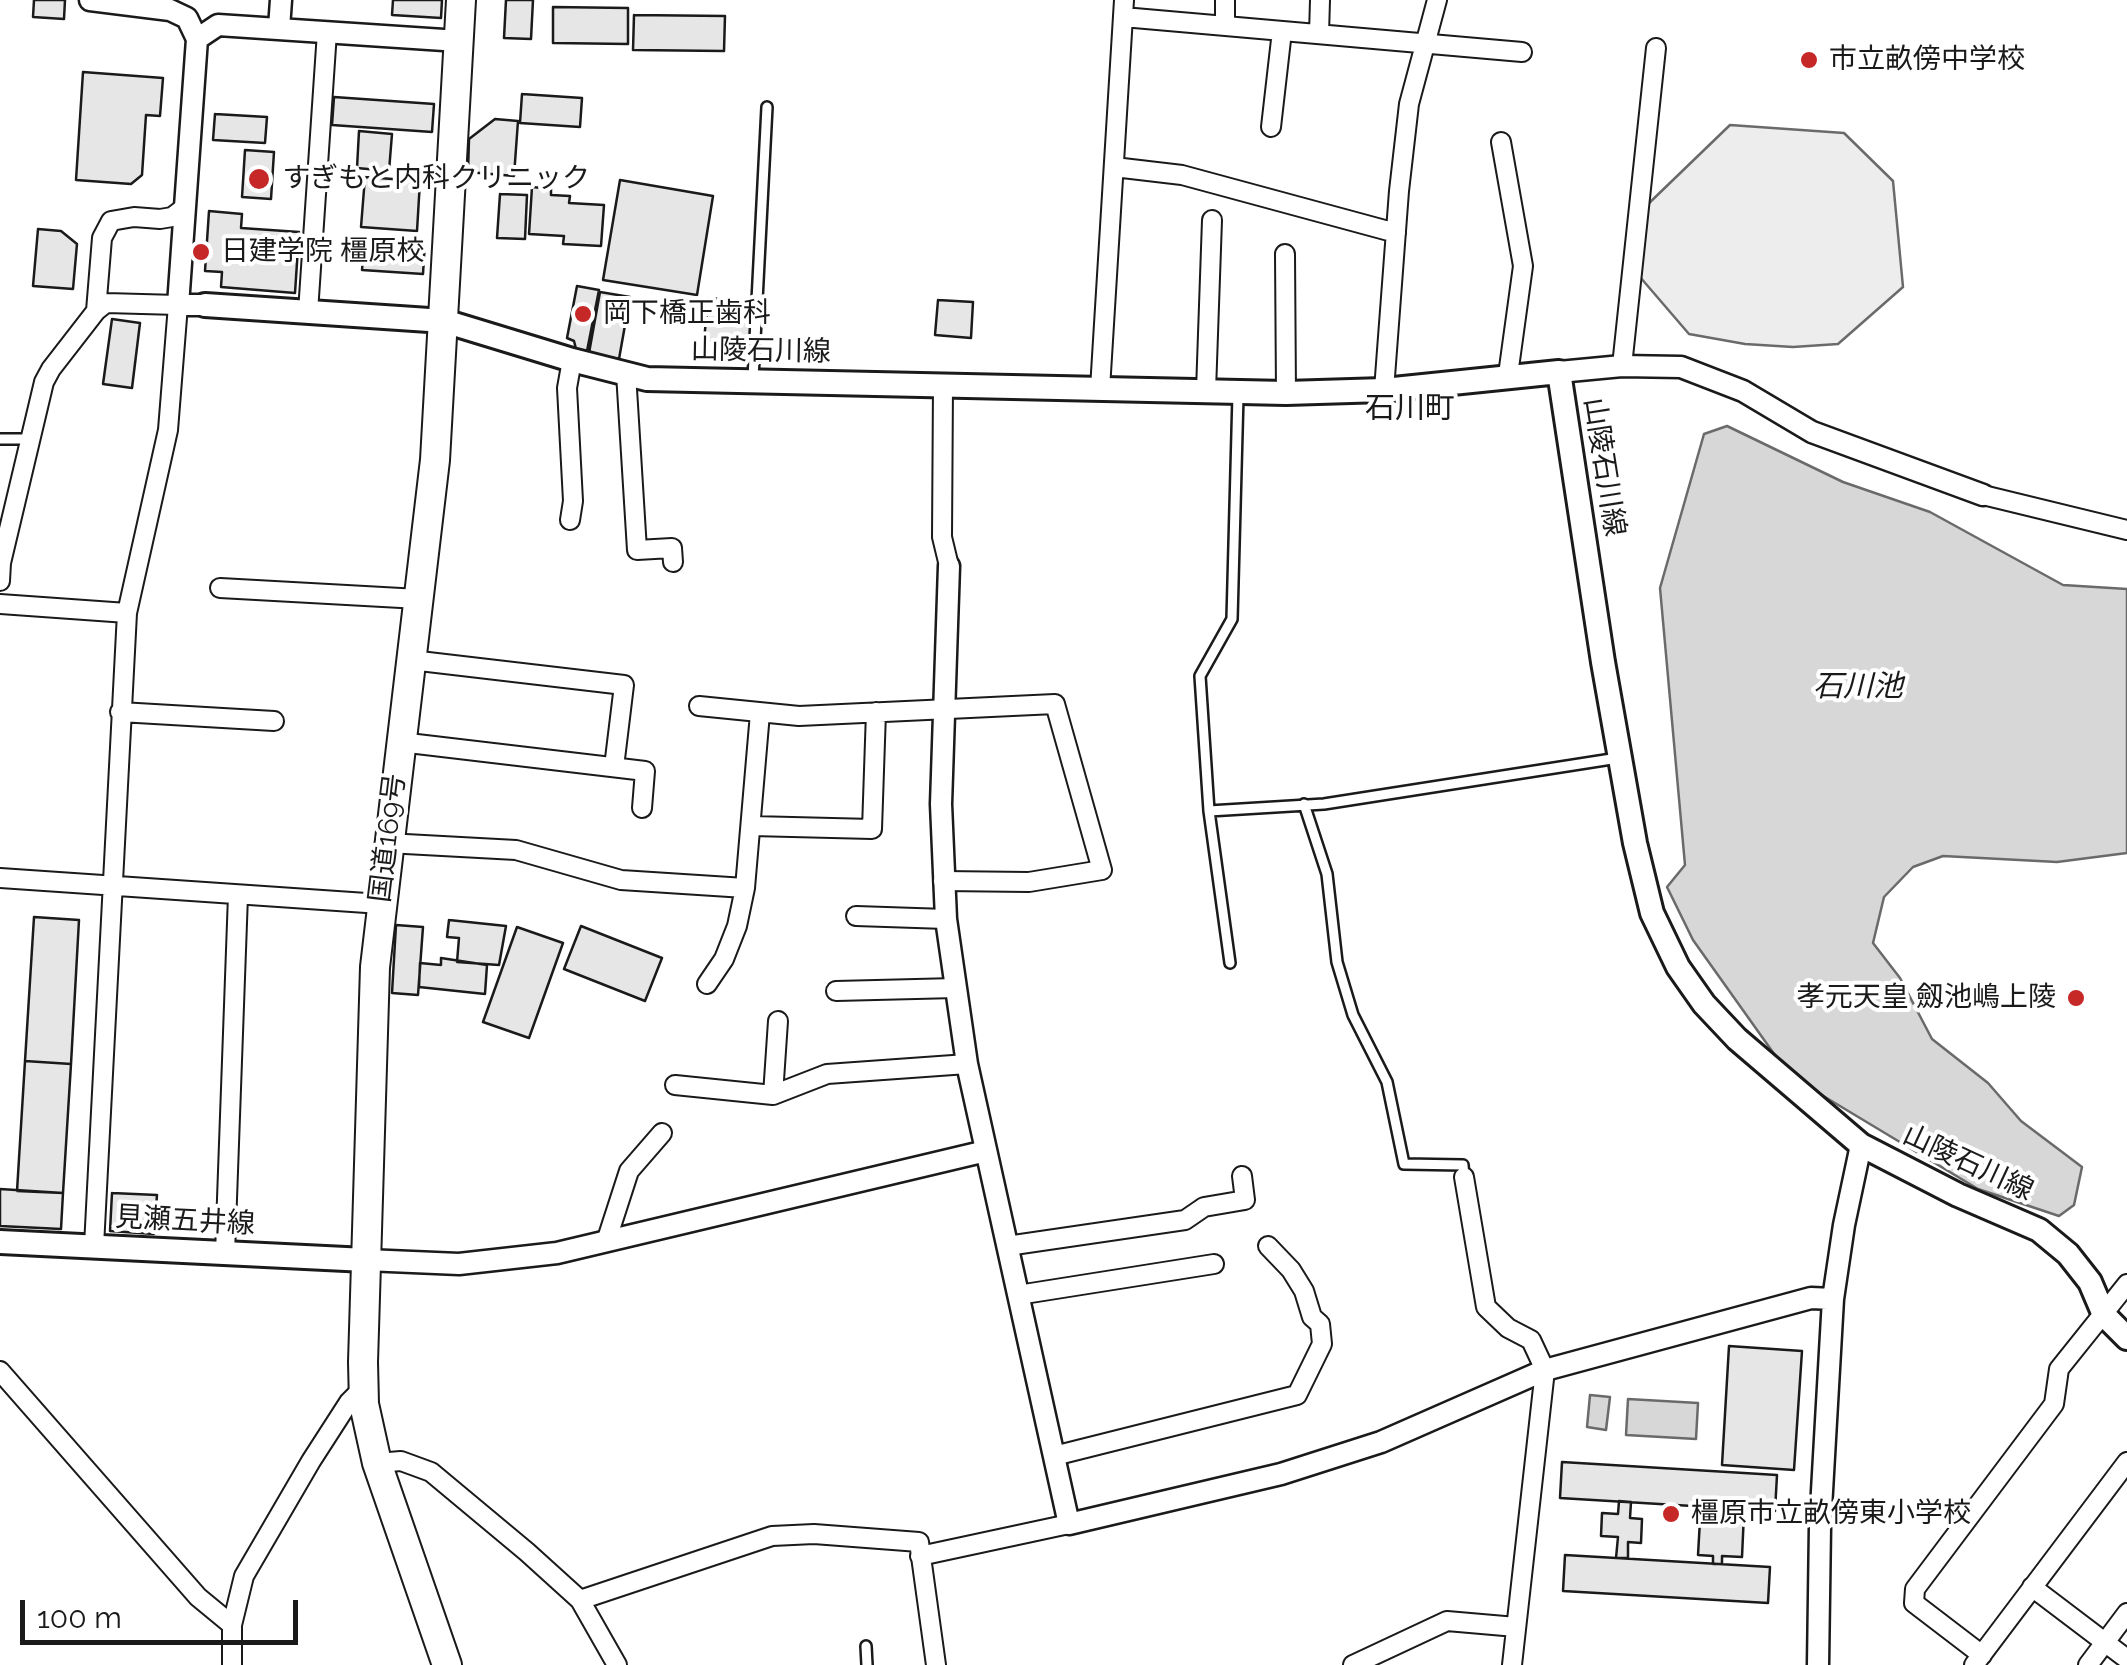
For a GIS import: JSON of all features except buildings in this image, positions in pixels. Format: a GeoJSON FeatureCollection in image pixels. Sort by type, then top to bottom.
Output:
{"type":"FeatureCollection","features":[{"type":"Feature","properties":{"kind":"highway","name":"国道169号"},"geometry":{"type":"LineString","coordinates":[[447,1665],[377,1463],[364,1387],[375,968],[435,460],[461,0]]}},
{"type":"Feature","properties":{"kind":"main road","name":"山陵石川線"},"geometry":{"type":"LineString","coordinates":[[205,305],[444,322],[647,379],[1238,393],[1384,390],[1559,372],[1618,758],[1652,913],[1678,967],[1704,1004],[1737,1039],[1861,1145],[1958,1195],[2039,1230],[2068,1254],[2090,1282],[2104,1315],[2127,1338]]}},
{"type":"Feature","properties":{"kind":"main road","name":"見瀬五井線"},"geometry":{"type":"LineString","coordinates":[[0,1242],[366,1260]]}},
{"type":"Feature","properties":{"kind":"street"},"geometry":{"type":"LineString","coordinates":[[90,0],[170,10],[186,18],[197,38],[168,430],[127,613],[94,1246]]}},
{"type":"Feature","properties":{"kind":"street"},"geometry":{"type":"LineString","coordinates":[[279,28],[281,0]]}},
{"type":"Feature","properties":{"kind":"street"},"geometry":{"type":"LineString","coordinates":[[1225,0],[1225,26]]}},
{"type":"Feature","properties":{"kind":"street"},"geometry":{"type":"LineString","coordinates":[[1319,34],[1320,0]]}},
{"type":"Feature","properties":{"kind":"street"},"geometry":{"type":"LineString","coordinates":[[1384,390],[1409,104],[1437,0]]}},
{"type":"Feature","properties":{"kind":"street"},"geometry":{"type":"LineString","coordinates":[[1100,389],[1123,8],[1225,26],[1522,52]]}},
{"type":"Feature","properties":{"kind":"street"},"geometry":{"type":"LineString","coordinates":[[197,38],[218,24],[459,40]]}},
{"type":"Feature","properties":{"kind":"street"},"geometry":{"type":"LineString","coordinates":[[1271,126],[1282,31]]}},
{"type":"Feature","properties":{"kind":"street"},"geometry":{"type":"LineString","coordinates":[[308,312],[328,32]]}},
{"type":"Feature","properties":{"kind":"street"},"geometry":{"type":"LineString","coordinates":[[1622,366],[1656,48]]}},
{"type":"Feature","properties":{"kind":"street"},"geometry":{"type":"LineString","coordinates":[[1501,142],[1523,266],[1508,375]]}},
{"type":"Feature","properties":{"kind":"street"},"geometry":{"type":"LineString","coordinates":[[1114,167],[1182,175],[1396,233]]}},
{"type":"Feature","properties":{"kind":"street"},"geometry":{"type":"LineString","coordinates":[[96,311],[102,238],[111,221],[134,217],[160,220],[184,208]]}},
{"type":"Feature","properties":{"kind":"street"},"geometry":{"type":"LineString","coordinates":[[1206,391],[1212,220]]}},
{"type":"Feature","properties":{"kind":"street"},"geometry":{"type":"LineString","coordinates":[[1285,254],[1286,392]]}},
{"type":"Feature","properties":{"kind":"street"},"geometry":{"type":"LineString","coordinates":[[100,272],[115,298],[127,302]]}},
{"type":"Feature","properties":{"kind":"street"},"geometry":{"type":"LineString","coordinates":[[180,278],[205,305]]}},
{"type":"Feature","properties":{"kind":"street"},"geometry":{"type":"LineString","coordinates":[[0,581],[44,382],[96,311],[106,303],[205,305]]}},
{"type":"Feature","properties":{"kind":"street"},"geometry":{"type":"LineString","coordinates":[[570,520],[574,501],[567,388],[572,360]]}},
{"type":"Feature","properties":{"kind":"street"},"geometry":{"type":"LineString","coordinates":[[1559,372],[1622,366],[1681,367],[1743,391],[1812,432],[1984,495],[2127,530]]}},
{"type":"Feature","properties":{"kind":"street"},"geometry":{"type":"LineString","coordinates":[[626,373],[637,550],[672,548],[673,562]]}},
{"type":"Feature","properties":{"kind":"street"},"geometry":{"type":"LineString","coordinates":[[943,386],[942,537],[950,566],[941,804],[946,920],[967,1064],[1069,1524]]}},
{"type":"Feature","properties":{"kind":"street"},"geometry":{"type":"LineString","coordinates":[[220,588],[419,600]]}},
{"type":"Feature","properties":{"kind":"street"},"geometry":{"type":"LineString","coordinates":[[0,604],[127,613]]}},
{"type":"Feature","properties":{"kind":"street"},"geometry":{"type":"LineString","coordinates":[[411,660],[624,686],[614,767]]}},
{"type":"Feature","properties":{"kind":"street"},"geometry":{"type":"LineString","coordinates":[[699,706],[799,716],[1056,704],[1102,870],[1029,882],[944,881]]}},
{"type":"Feature","properties":{"kind":"street"},"geometry":{"type":"LineString","coordinates":[[120,712],[274,721]]}},
{"type":"Feature","properties":{"kind":"street"},"geometry":{"type":"LineString","coordinates":[[752,826],[872,829],[876,712]]}},
{"type":"Feature","properties":{"kind":"street"},"geometry":{"type":"LineString","coordinates":[[707,984],[724,959],[737,926],[745,888],[760,714]]}},
{"type":"Feature","properties":{"kind":"street"},"geometry":{"type":"LineString","coordinates":[[400,742],[646,771],[642,808]]}},
{"type":"Feature","properties":{"kind":"street"},"geometry":{"type":"LineString","coordinates":[[387,844],[516,850],[621,880],[745,888]]}},
{"type":"Feature","properties":{"kind":"street"},"geometry":{"type":"LineString","coordinates":[[0,878],[380,904]]}},
{"type":"Feature","properties":{"kind":"street"},"geometry":{"type":"LineString","coordinates":[[225,1254],[238,895]]}},
{"type":"Feature","properties":{"kind":"street"},"geometry":{"type":"LineString","coordinates":[[856,916],[946,920]]}},
{"type":"Feature","properties":{"kind":"street"},"geometry":{"type":"LineString","coordinates":[[836,991],[956,988]]}},
{"type":"Feature","properties":{"kind":"street"},"geometry":{"type":"LineString","coordinates":[[774,1095],[778,1021]]}},
{"type":"Feature","properties":{"kind":"street"},"geometry":{"type":"LineString","coordinates":[[675,1085],[774,1095],[827,1074],[967,1064]]}},
{"type":"Feature","properties":{"kind":"street"},"geometry":{"type":"LineString","coordinates":[[606,1242],[630,1171],[662,1133]]}},
{"type":"Feature","properties":{"kind":"street"},"geometry":{"type":"LineString","coordinates":[[1818,1665],[1820,1526],[1833,1299],[1861,1145]]}},
{"type":"Feature","properties":{"kind":"street"},"geometry":{"type":"LineString","coordinates":[[366,1260],[489,1262],[606,1242],[986,1151]]}},
{"type":"Feature","properties":{"kind":"street"},"geometry":{"type":"LineString","coordinates":[[1007,1246],[1184,1220],[1204,1207],[1245,1200],[1242,1176]]}},
{"type":"Feature","properties":{"kind":"street"},"geometry":{"type":"LineString","coordinates":[[1464,1177],[1486,1308],[1508,1328],[1531,1340],[1545,1370],[1512,1665]]}},
{"type":"Feature","properties":{"kind":"street"},"geometry":{"type":"LineString","coordinates":[[1054,1456],[1297,1395],[1322,1344],[1320,1324],[1312,1317],[1304,1291],[1291,1270],[1268,1246]]}},
{"type":"Feature","properties":{"kind":"street"},"geometry":{"type":"LineString","coordinates":[[1018,1295],[1214,1264]]}},
{"type":"Feature","properties":{"kind":"street"},"geometry":{"type":"LineString","coordinates":[[2127,1284],[2058,1369],[2054,1404],[1915,1589],[1914,1603],[1978,1660],[2127,1462]]}},
{"type":"Feature","properties":{"kind":"street"},"geometry":{"type":"LineString","coordinates":[[920,1556],[1281,1474],[1381,1442],[1545,1370],[1811,1298],[1833,1299]]}},
{"type":"Feature","properties":{"kind":"street"},"geometry":{"type":"LineString","coordinates":[[0,1370],[198,1597],[232,1624]]}},
{"type":"Feature","properties":{"kind":"street"},"geometry":{"type":"LineString","coordinates":[[232,1665],[232,1624],[244,1576],[311,1461],[349,1402],[364,1387]]}},
{"type":"Feature","properties":{"kind":"street"},"geometry":{"type":"LineString","coordinates":[[377,1463],[401,1462],[431,1472],[580,1600],[617,1665]]}},
{"type":"Feature","properties":{"kind":"street"},"geometry":{"type":"LineString","coordinates":[[580,1600],[772,1536],[814,1534],[920,1542],[936,1665]]}},
{"type":"Feature","properties":{"kind":"street"},"geometry":{"type":"LineString","coordinates":[[2032,1588],[2127,1659]]}},
{"type":"Feature","properties":{"kind":"street"},"geometry":{"type":"LineString","coordinates":[[2088,1665],[2127,1613]]}},
{"type":"Feature","properties":{"kind":"street"},"geometry":{"type":"LineString","coordinates":[[1353,1665],[1447,1621],[1516,1627]]}},
{"type":"Feature","properties":{"kind":"lane"},"geometry":{"type":"LineString","coordinates":[[753,381],[767,107]]}},
{"type":"Feature","properties":{"kind":"lane"},"geometry":{"type":"LineString","coordinates":[[1230,963],[1209,812],[1200,676],[1232,620],[1238,393]]}},
{"type":"Feature","properties":{"kind":"lane"},"geometry":{"type":"LineString","coordinates":[[0,438],[32,439]]}},
{"type":"Feature","properties":{"kind":"lane"},"geometry":{"type":"LineString","coordinates":[[1209,812],[1324,804],[1618,758]]}},
{"type":"Feature","properties":{"kind":"lane"},"geometry":{"type":"LineString","coordinates":[[1304,804],[1327,874],[1337,962],[1354,1015],[1387,1082],[1404,1164],[1463,1165],[1464,1177]]}},
{"type":"Feature","properties":{"kind":"lane"},"geometry":{"type":"LineString","coordinates":[[866,1646],[867,1665]]}},
{"type":"Feature","properties":{"kind":"shaded area"},"geometry":{"type":"Polygon","coordinates":[[[1730,125],[1844,133],[1893,181],[1903,287],[1838,344],[1745,344],[1689,334],[1640,277],[1645,207],[1730,125]]]}},
{"type":"Feature","properties":{"kind":"water","name":"石川池"},"geometry":{"type":"Polygon","coordinates":[[[1727,426],[1843,482],[1930,512],[2063,585],[2127,589],[2127,853],[2057,862],[1943,856],[1913,867],[1884,897],[1873,943],[1900,978],[1932,1039],[1988,1083],[2021,1121],[2082,1167],[2074,1205],[2059,1216],[1978,1189],[1820,1094],[1777,1058],[1693,940],[1667,887],[1685,865],[1660,588],[1704,434],[1727,426]]]}},
{"type":"Feature","properties":{"kind":"water"},"geometry":{"type":"Polygon","coordinates":[[[1590,1395],[1610,1397],[1606,1430],[1587,1427],[1590,1395]]]}},
{"type":"Feature","properties":{"kind":"water"},"geometry":{"type":"Polygon","coordinates":[[[1628,1399],[1698,1403],[1696,1439],[1626,1435],[1628,1399]]]}},
{"type":"Feature","properties":{"kind":"place","name":"市立畝傍中学校"},"geometry":{"type":"Point","coordinates":[1809,60]}},
{"type":"Feature","properties":{"kind":"place","name":"すぎもと内科クリニック"},"geometry":{"type":"Point","coordinates":[259,179]}},
{"type":"Feature","properties":{"kind":"place","name":"日建学院 橿原校"},"geometry":{"type":"Point","coordinates":[201,252]}},
{"type":"Feature","properties":{"kind":"place","name":"岡下橋正歯科"},"geometry":{"type":"Point","coordinates":[583,314]}},
{"type":"Feature","properties":{"kind":"place","name":"孝元天皇 劔池嶋上陵"},"geometry":{"type":"Point","coordinates":[2076,998]}},
{"type":"Feature","properties":{"kind":"place","name":"橿原市立畝傍東小学校"},"geometry":{"type":"Point","coordinates":[1671,1514]}},
{"type":"Feature","properties":{"kind":"district","name":"石川町"},"geometry":{"type":"Point","coordinates":[1410,409]}}]}
